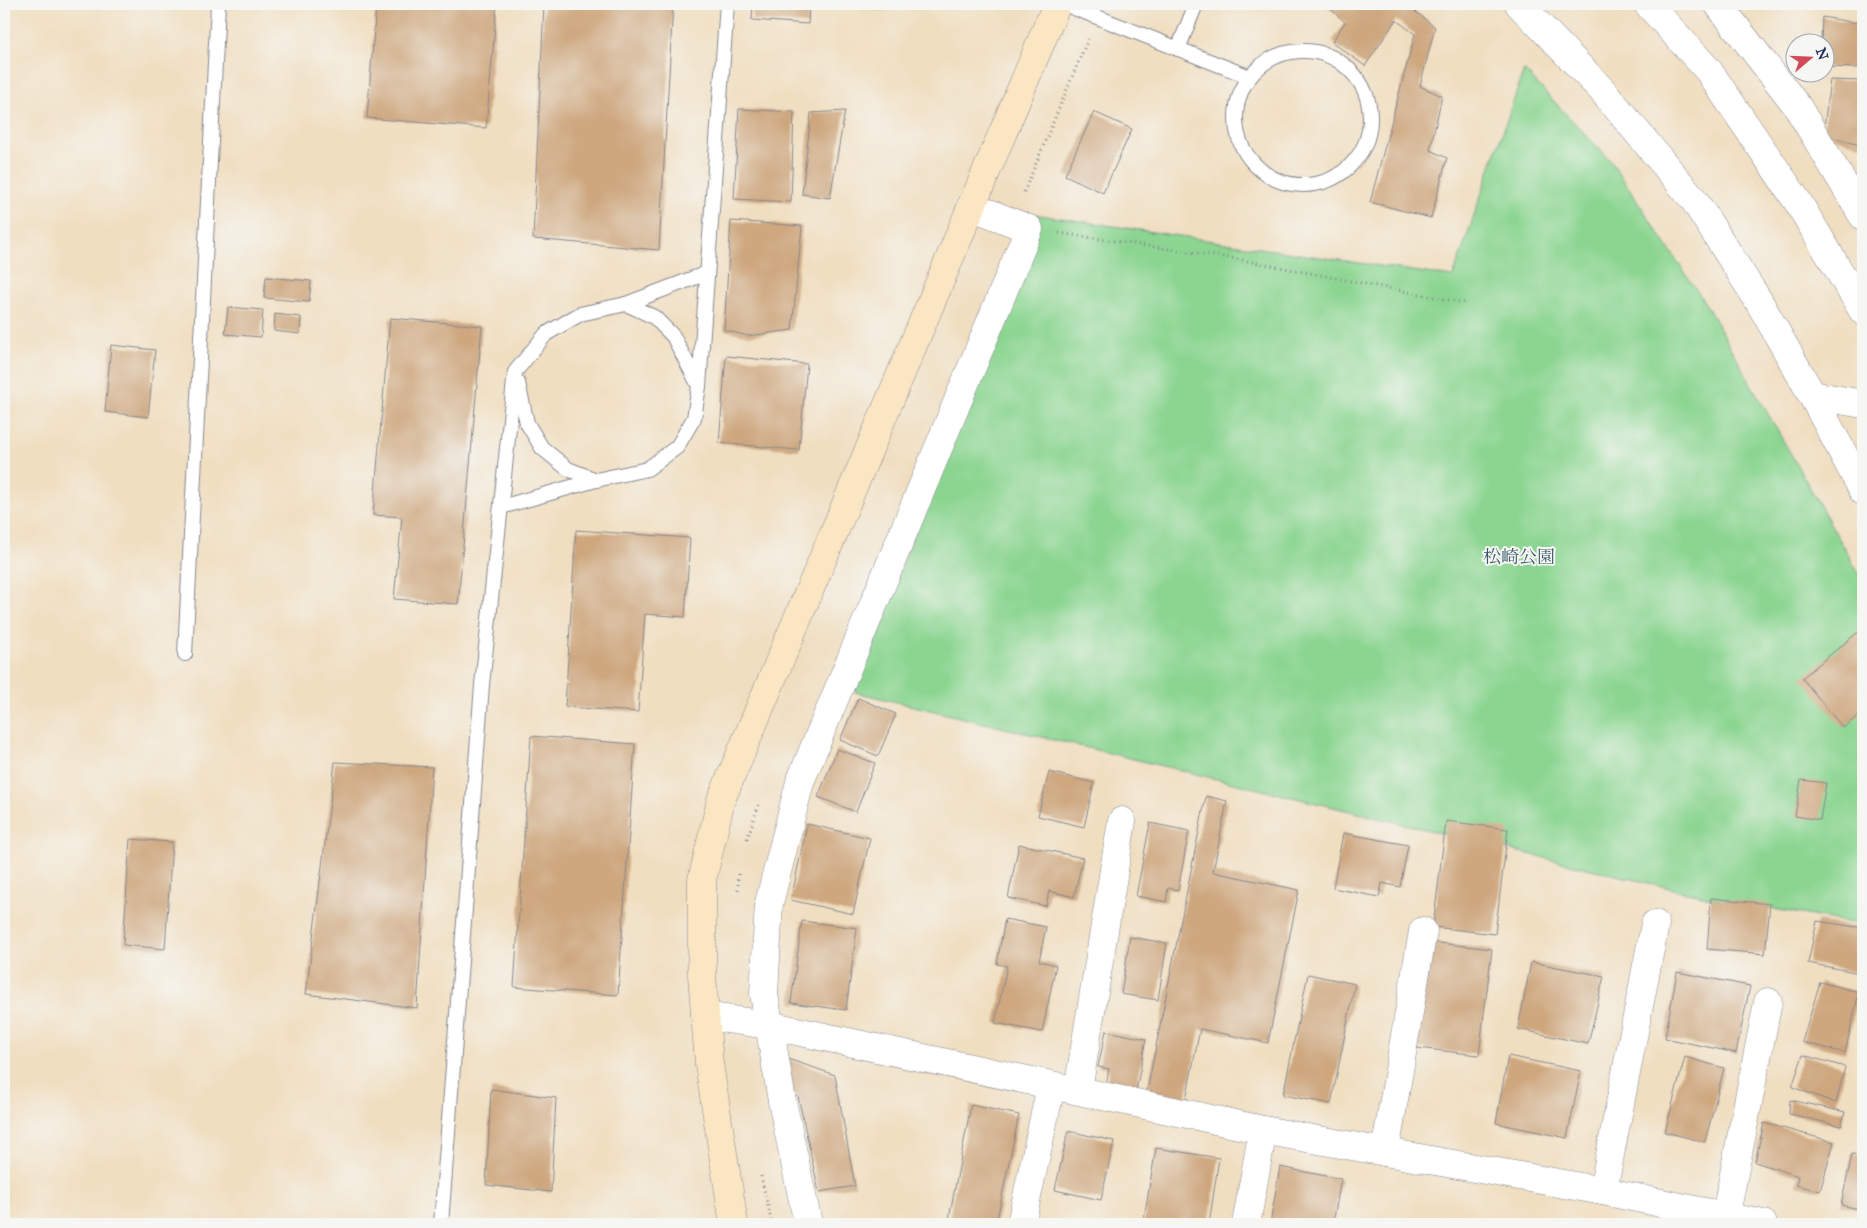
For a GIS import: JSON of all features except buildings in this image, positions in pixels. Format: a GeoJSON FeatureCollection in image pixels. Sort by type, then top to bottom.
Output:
{"type":"FeatureCollection","features":[{"type":"Feature","properties":{"kind":"street"},"geometry":{"type":"LineString","coordinates":[[734,1224],[709,1064],[702,975],[702,880],[720,800],[1057,4]]}},
{"type":"Feature","properties":{"kind":"street"},"geometry":{"type":"LineString","coordinates":[[1519,4],[1602,90],[1694,200],[1758,300],[1812,395],[1863,491]]}},
{"type":"Feature","properties":{"kind":"street"},"geometry":{"type":"LineString","coordinates":[[1648,4],[1708,70],[1798,202],[1863,310]]}},
{"type":"Feature","properties":{"kind":"street"},"geometry":{"type":"LineString","coordinates":[[1718,4],[1797,106],[1863,216]]}},
{"type":"Feature","properties":{"kind":"street"},"geometry":{"type":"LineString","coordinates":[[808,1224],[768,1025],[764,994],[769,903],[800,782],[1028,229],[971,206]]}},
{"type":"Feature","properties":{"kind":"street"},"geometry":{"type":"LineString","coordinates":[[1812,395],[1863,404]]}},
{"type":"Feature","properties":{"kind":"street"},"geometry":{"type":"LineString","coordinates":[[1078,1090],[1122,821]]}},
{"type":"Feature","properties":{"kind":"street"},"geometry":{"type":"LineString","coordinates":[[1603,1191],[1655,924]]}},
{"type":"Feature","properties":{"kind":"street"},"geometry":{"type":"LineString","coordinates":[[1385,1152],[1422,931]]}},
{"type":"Feature","properties":{"kind":"street"},"geometry":{"type":"LineString","coordinates":[[1725,1220],[1768,1002]]}},
{"type":"Feature","properties":{"kind":"street"},"geometry":{"type":"LineString","coordinates":[[705,1016],[768,1025],[1263,1130],[1603,1191],[1725,1220],[1763,1224]]}},
{"type":"Feature","properties":{"kind":"street"},"geometry":{"type":"LineString","coordinates":[[1021,1224],[1051,1086]]}},
{"type":"Feature","properties":{"kind":"street"},"geometry":{"type":"LineString","coordinates":[[1246,1224],[1263,1130]]}},
{"type":"Feature","properties":{"kind":"lane"},"geometry":{"type":"LineString","coordinates":[[185,654],[218,4]]}},
{"type":"Feature","properties":{"kind":"lane"},"geometry":{"type":"LineString","coordinates":[[501,507],[596,480],[647,469],[677,447],[694,418],[699,386],[727,4]]}},
{"type":"Feature","properties":{"kind":"lane"},"geometry":{"type":"LineString","coordinates":[[1064,4],[1250,77]]}},
{"type":"Feature","properties":{"kind":"lane"},"geometry":{"type":"LineString","coordinates":[[1178,49],[1196,4]]}},
{"type":"Feature","properties":{"kind":"lane"},"geometry":{"type":"LineString","coordinates":[[1300,50],[1326,54],[1349,68],[1365,89],[1371,115],[1367,141],[1353,164],[1332,180],[1306,186],[1280,182],[1258,169],[1242,147],[1235,121],[1239,95],[1250,77],[1253,72],[1274,57],[1300,50]]}},
{"type":"Feature","properties":{"kind":"lane"},"geometry":{"type":"LineString","coordinates":[[441,1224],[482,685],[515,372],[546,334],[580,314],[626,304],[707,273]]}},
{"type":"Feature","properties":{"kind":"lane"},"geometry":{"type":"LineString","coordinates":[[626,304],[654,317],[673,336],[699,386]]}},
{"type":"Feature","properties":{"kind":"lane"},"geometry":{"type":"LineString","coordinates":[[515,372],[527,424],[542,448],[568,469],[596,480]]}},
{"type":"Feature","properties":{"kind":"path"},"geometry":{"type":"LineString","coordinates":[[1028,229],[1237,259],[1465,303]]}},
{"type":"Feature","properties":{"kind":"green space","name":"松崎公園"},"geometry":{"type":"Polygon","coordinates":[[[1524,70],[1611,161],[1705,303],[1863,581],[1863,925],[1711,898],[855,692],[1033,214],[1453,277],[1524,70]]]}}]}
